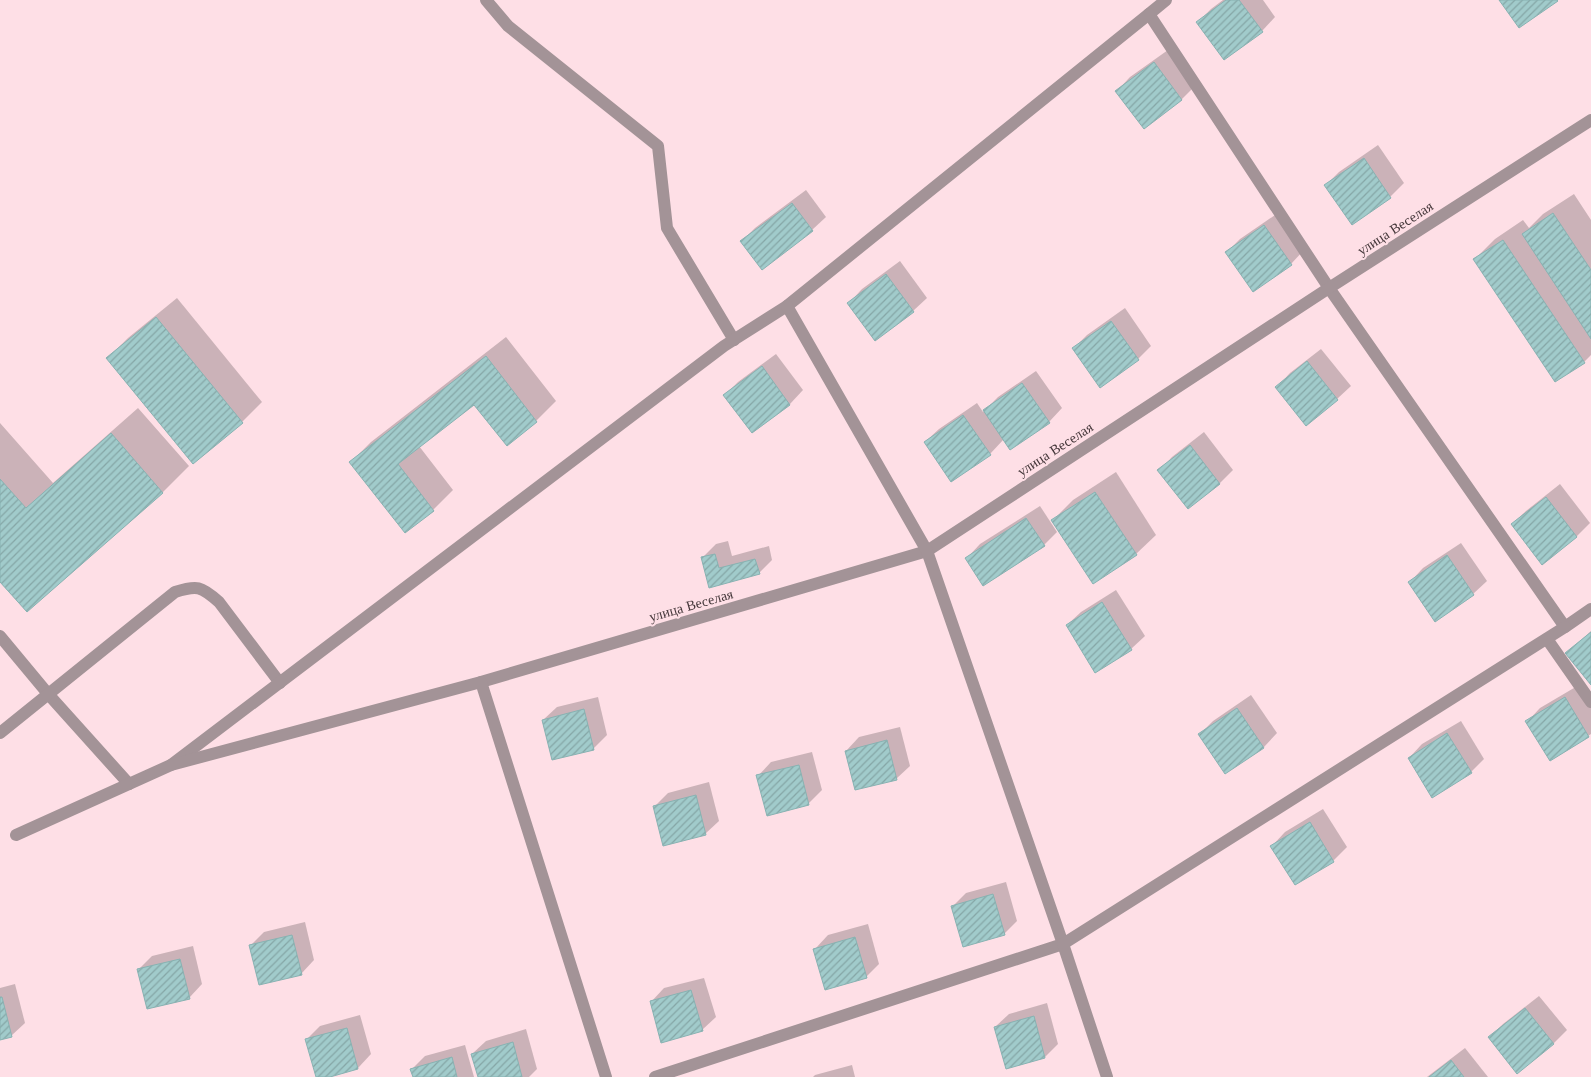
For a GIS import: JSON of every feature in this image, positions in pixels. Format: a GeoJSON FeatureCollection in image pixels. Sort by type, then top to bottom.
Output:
{"type":"FeatureCollection","features":[{"type":"Feature","properties":{"kind":"street"},"geometry":{"type":"LineString","coordinates":[[486,0],[508,26],[658,146],[667,228],[734,340]]}},
{"type":"Feature","properties":{"kind":"street"},"geometry":{"type":"LineString","coordinates":[[16,835],[171,765],[734,340],[787,306],[1166,0]]}},
{"type":"Feature","properties":{"kind":"street"},"geometry":{"type":"LineString","coordinates":[[1149,14],[1330,288],[1565,627]]}},
{"type":"Feature","properties":{"kind":"street","name":"улица Веселая"},"geometry":{"type":"LineString","coordinates":[[171,765],[481,682],[927,551],[1591,120]]}},
{"type":"Feature","properties":{"kind":"street"},"geometry":{"type":"LineString","coordinates":[[787,306],[927,551],[1107,1077]]}},
{"type":"Feature","properties":{"kind":"street"},"geometry":{"type":"LineString","coordinates":[[0,733],[174,592],[192,587],[207,591],[219,602],[280,683]]}},
{"type":"Feature","properties":{"kind":"street"},"geometry":{"type":"LineString","coordinates":[[655,1077],[1063,944],[1591,609]]}},
{"type":"Feature","properties":{"kind":"street"},"geometry":{"type":"LineString","coordinates":[[0,636],[49,695],[129,784]]}},
{"type":"Feature","properties":{"kind":"street"},"geometry":{"type":"LineString","coordinates":[[1547,638],[1591,702]]}},
{"type":"Feature","properties":{"kind":"street"},"geometry":{"type":"LineString","coordinates":[[481,682],[606,1077]]}},
{"type":"Feature","properties":{"kind":"building"},"geometry":{"type":"Polygon","coordinates":[[[1226,0],[1239,0],[1263,32],[1224,60],[1196,22],[1226,0]]]}},
{"type":"Feature","properties":{"kind":"building"},"geometry":{"type":"Polygon","coordinates":[[[1499,0],[1557,0],[1558,1],[1519,28],[1499,0]]]}},
{"type":"Feature","properties":{"kind":"building"},"geometry":{"type":"Polygon","coordinates":[[[1154,62],[1182,100],[1144,129],[1115,91],[1154,62]]]}},
{"type":"Feature","properties":{"kind":"building"},"geometry":{"type":"Polygon","coordinates":[[[1364,158],[1391,198],[1352,225],[1324,185],[1364,158]]]}},
{"type":"Feature","properties":{"kind":"building"},"geometry":{"type":"Polygon","coordinates":[[[792,203],[813,231],[762,270],[740,241],[792,203]]]}},
{"type":"Feature","properties":{"kind":"building"},"geometry":{"type":"Polygon","coordinates":[[[1553,213],[1591,270],[1591,339],[1522,234],[1553,213]]]}},
{"type":"Feature","properties":{"kind":"building"},"geometry":{"type":"Polygon","coordinates":[[[1264,225],[1292,265],[1253,292],[1225,252],[1264,225]]]}},
{"type":"Feature","properties":{"kind":"building"},"geometry":{"type":"Polygon","coordinates":[[[1503,240],[1585,363],[1555,382],[1473,259],[1503,240]]]}},
{"type":"Feature","properties":{"kind":"building"},"geometry":{"type":"Polygon","coordinates":[[[886,274],[914,312],[875,341],[847,303],[886,274]]]}},
{"type":"Feature","properties":{"kind":"building"},"geometry":{"type":"Polygon","coordinates":[[[156,317],[243,423],[193,464],[106,358],[156,317]]]}},
{"type":"Feature","properties":{"kind":"building"},"geometry":{"type":"Polygon","coordinates":[[[1111,321],[1139,360],[1100,388],[1072,348],[1111,321]]]}},
{"type":"Feature","properties":{"kind":"building"},"geometry":{"type":"Polygon","coordinates":[[[486,356],[537,422],[507,446],[474,405],[398,464],[434,511],[405,533],[349,462],[486,356]]]}},
{"type":"Feature","properties":{"kind":"building"},"geometry":{"type":"Polygon","coordinates":[[[1307,361],[1338,400],[1306,426],[1275,387],[1307,361]]]}},
{"type":"Feature","properties":{"kind":"building"},"geometry":{"type":"Polygon","coordinates":[[[762,366],[790,405],[752,433],[723,395],[762,366]]]}},
{"type":"Feature","properties":{"kind":"building"},"geometry":{"type":"Polygon","coordinates":[[[1022,383],[1050,423],[1010,450],[983,410],[1022,383]]]}},
{"type":"Feature","properties":{"kind":"building"},"geometry":{"type":"Polygon","coordinates":[[[963,415],[991,455],[951,482],[924,442],[963,415]]]}},
{"type":"Feature","properties":{"kind":"building"},"geometry":{"type":"Polygon","coordinates":[[[111,433],[163,493],[27,612],[0,582],[0,479],[26,508],[111,433]]]}},
{"type":"Feature","properties":{"kind":"building"},"geometry":{"type":"Polygon","coordinates":[[[1190,445],[1220,484],[1188,509],[1157,470],[1190,445]]]}},
{"type":"Feature","properties":{"kind":"building"},"geometry":{"type":"Polygon","coordinates":[[[1095,492],[1137,555],[1093,584],[1051,520],[1095,492]]]}},
{"type":"Feature","properties":{"kind":"building"},"geometry":{"type":"Polygon","coordinates":[[[1546,497],[1577,537],[1542,565],[1511,524],[1546,497]]]}},
{"type":"Feature","properties":{"kind":"building"},"geometry":{"type":"Polygon","coordinates":[[[1026,518],[1045,546],[983,586],[965,558],[1026,518]]]}},
{"type":"Feature","properties":{"kind":"building"},"geometry":{"type":"Polygon","coordinates":[[[715,554],[719,568],[755,559],[760,574],[709,588],[701,557],[715,554]]]}},
{"type":"Feature","properties":{"kind":"building"},"geometry":{"type":"Polygon","coordinates":[[[1447,555],[1474,595],[1435,622],[1408,582],[1447,555]]]}},
{"type":"Feature","properties":{"kind":"building"},"geometry":{"type":"Polygon","coordinates":[[[1102,602],[1132,650],[1095,673],[1066,625],[1102,602]]]}},
{"type":"Feature","properties":{"kind":"building"},"geometry":{"type":"Polygon","coordinates":[[[1591,632],[1591,685],[1565,653],[1591,632]]]}},
{"type":"Feature","properties":{"kind":"building"},"geometry":{"type":"Polygon","coordinates":[[[1565,697],[1589,737],[1550,761],[1525,721],[1565,697]]]}},
{"type":"Feature","properties":{"kind":"building"},"geometry":{"type":"Polygon","coordinates":[[[1237,708],[1264,748],[1225,774],[1198,734],[1237,708]]]}},
{"type":"Feature","properties":{"kind":"building"},"geometry":{"type":"Polygon","coordinates":[[[584,709],[594,750],[552,760],[542,720],[584,709]]]}},
{"type":"Feature","properties":{"kind":"building"},"geometry":{"type":"Polygon","coordinates":[[[1447,733],[1472,773],[1432,798],[1408,758],[1447,733]]]}},
{"type":"Feature","properties":{"kind":"building"},"geometry":{"type":"Polygon","coordinates":[[[887,740],[897,780],[855,790],[845,751],[887,740]]]}},
{"type":"Feature","properties":{"kind":"building"},"geometry":{"type":"Polygon","coordinates":[[[799,765],[809,805],[767,816],[756,775],[799,765]]]}},
{"type":"Feature","properties":{"kind":"building"},"geometry":{"type":"Polygon","coordinates":[[[696,795],[706,835],[663,846],[653,806],[696,795]]]}},
{"type":"Feature","properties":{"kind":"building"},"geometry":{"type":"Polygon","coordinates":[[[1310,822],[1334,862],[1295,885],[1270,846],[1310,822]]]}},
{"type":"Feature","properties":{"kind":"building"},"geometry":{"type":"Polygon","coordinates":[[[993,894],[1005,935],[963,947],[951,906],[993,894]]]}},
{"type":"Feature","properties":{"kind":"building"},"geometry":{"type":"Polygon","coordinates":[[[292,935],[302,975],[259,985],[249,945],[292,935]]]}},
{"type":"Feature","properties":{"kind":"building"},"geometry":{"type":"Polygon","coordinates":[[[855,937],[867,978],[825,990],[813,949],[855,937]]]}},
{"type":"Feature","properties":{"kind":"building"},"geometry":{"type":"Polygon","coordinates":[[[180,959],[190,999],[147,1009],[137,969],[180,959]]]}},
{"type":"Feature","properties":{"kind":"building"},"geometry":{"type":"Polygon","coordinates":[[[691,990],[703,1031],[661,1043],[650,1001],[691,990]]]}},
{"type":"Feature","properties":{"kind":"building"},"geometry":{"type":"Polygon","coordinates":[[[0,997],[2,997],[12,1037],[0,1040],[0,997]]]}},
{"type":"Feature","properties":{"kind":"building"},"geometry":{"type":"Polygon","coordinates":[[[1525,1008],[1554,1044],[1517,1074],[1488,1037],[1525,1008]]]}},
{"type":"Feature","properties":{"kind":"building"},"geometry":{"type":"Polygon","coordinates":[[[1034,1016],[1045,1058],[1006,1069],[994,1027],[1034,1016]]]}},
{"type":"Feature","properties":{"kind":"building"},"geometry":{"type":"Polygon","coordinates":[[[347,1028],[358,1069],[330,1077],[316,1077],[305,1039],[347,1028]]]}},
{"type":"Feature","properties":{"kind":"building"},"geometry":{"type":"Polygon","coordinates":[[[513,1042],[522,1077],[478,1077],[471,1054],[513,1042]]]}},
{"type":"Feature","properties":{"kind":"building"},"geometry":{"type":"Polygon","coordinates":[[[452,1057],[457,1077],[413,1077],[410,1069],[452,1057]]]}},
{"type":"Feature","properties":{"kind":"building"},"geometry":{"type":"Polygon","coordinates":[[[1451,1060],[1464,1077],[1429,1077],[1451,1060]]]}}]}
